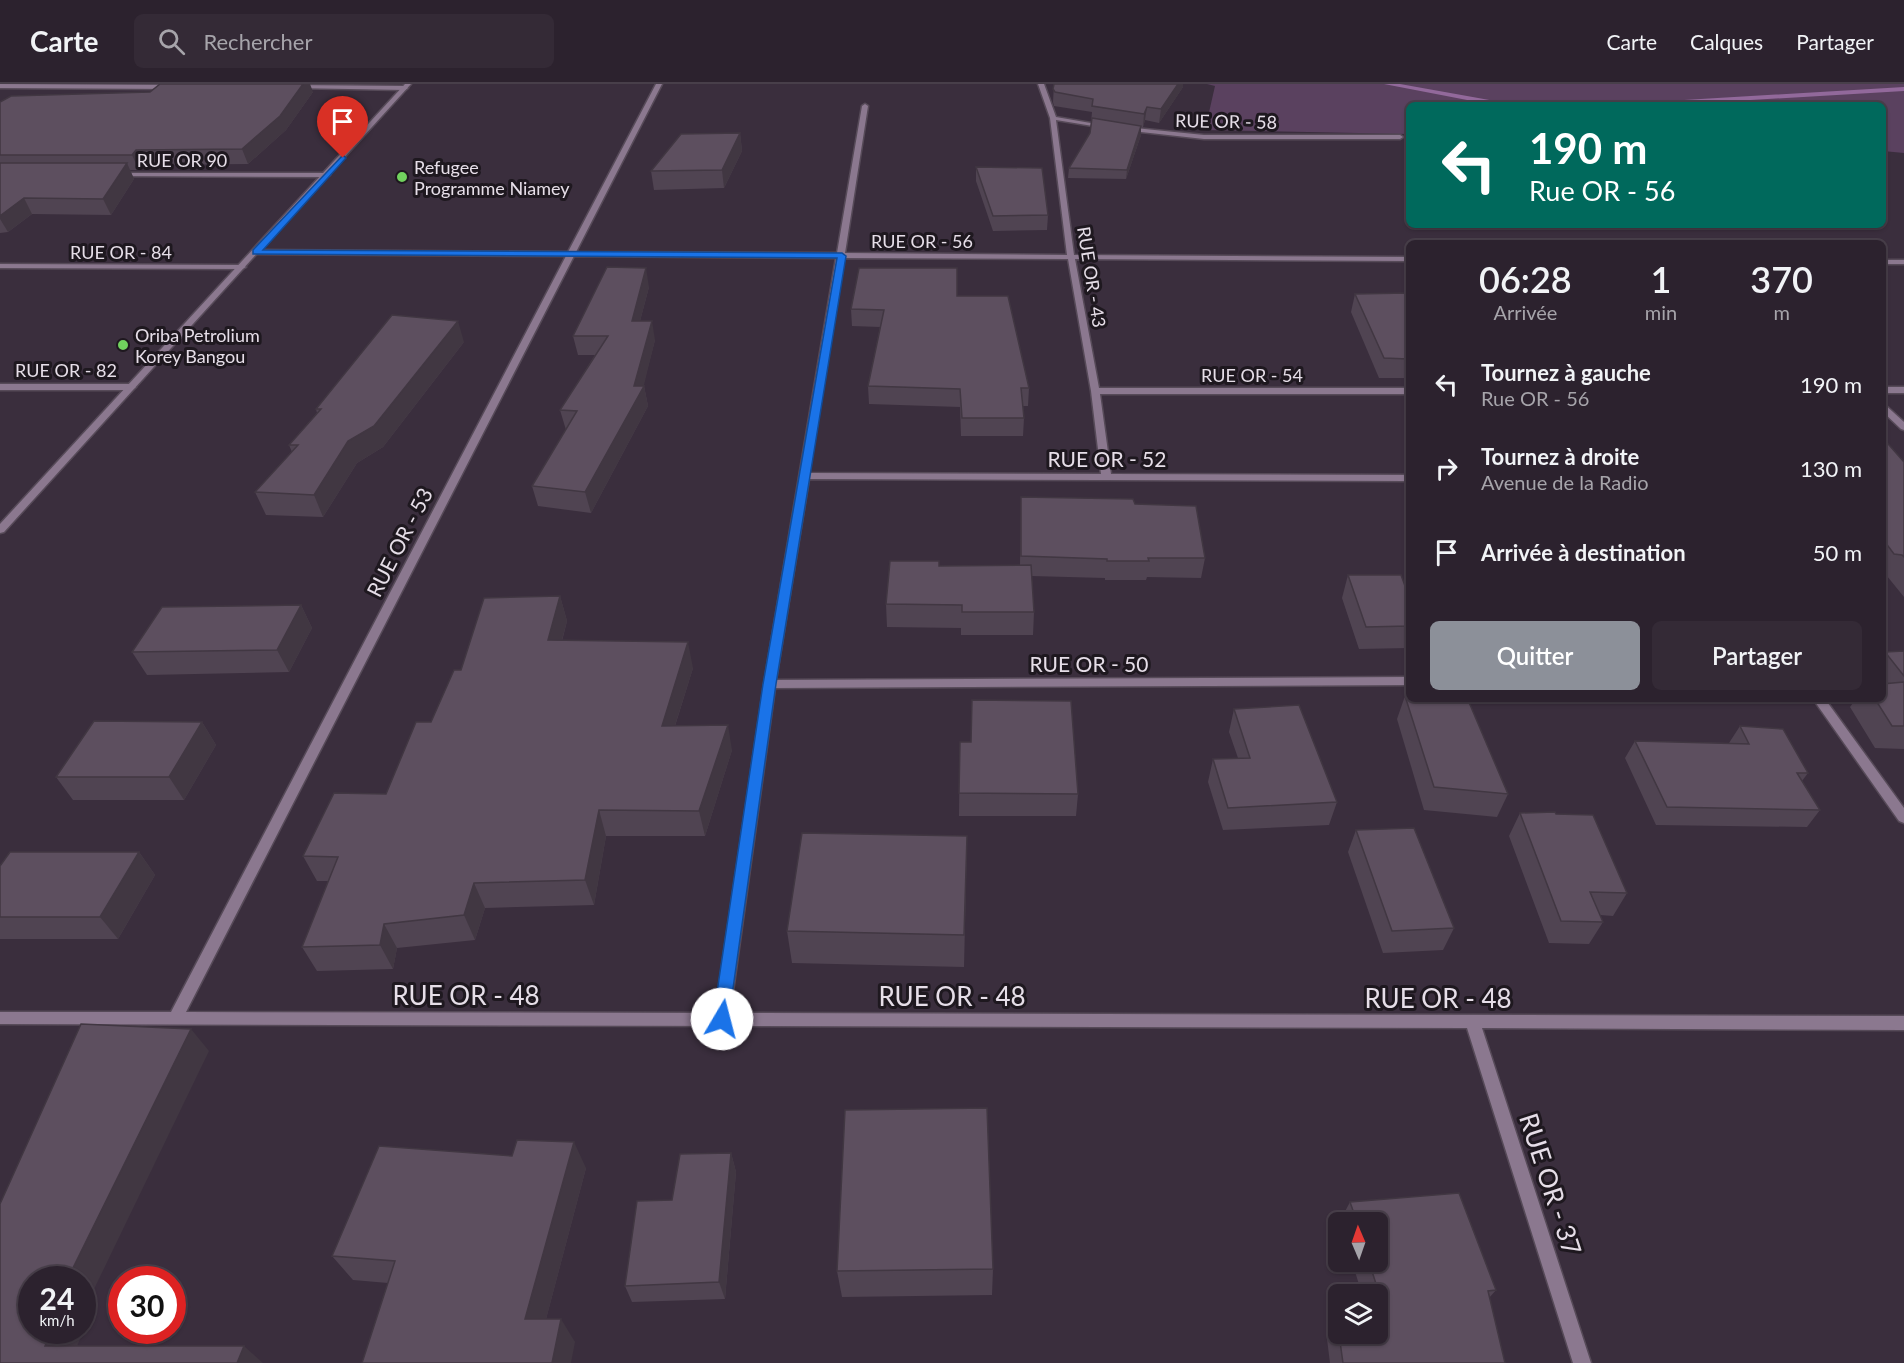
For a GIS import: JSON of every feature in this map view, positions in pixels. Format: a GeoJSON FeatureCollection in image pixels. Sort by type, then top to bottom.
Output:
{"type":"FeatureCollection","features":[{"type":"Feature","properties":{"kind":"street","name":"RUE OR - 53"},"geometry":{"type":"LineString","coordinates":[[175,1019],[659,84]]}},
{"type":"Feature","properties":{"kind":"street","name":"RUE OR - 43"},"geometry":{"type":"LineString","coordinates":[[1041,84],[1053,118],[1071,257],[1095,391],[1106,476]]}},
{"type":"Feature","properties":{"kind":"street"},"geometry":{"type":"LineString","coordinates":[[0,86],[184,87]]}},
{"type":"Feature","properties":{"kind":"street"},"geometry":{"type":"LineString","coordinates":[[288,87],[406,86]]}},
{"type":"Feature","properties":{"kind":"street"},"geometry":{"type":"LineString","coordinates":[[0,530],[406,86]]}},
{"type":"Feature","properties":{"kind":"street"},"geometry":{"type":"LineString","coordinates":[[722,1019],[770,684],[865,106]]}},
{"type":"Feature","properties":{"kind":"street"},"geometry":{"type":"LineString","coordinates":[[1053,118],[1111,127]]}},
{"type":"Feature","properties":{"kind":"street","name":"RUE OR - 58"},"geometry":{"type":"LineString","coordinates":[[1123,128],[1204,137],[1400,137]]}},
{"type":"Feature","properties":{"kind":"street","name":"RUE OR 90"},"geometry":{"type":"LineString","coordinates":[[105,175],[327,175]]}},
{"type":"Feature","properties":{"kind":"street","name":"RUE OR - 56"},"geometry":{"type":"LineString","coordinates":[[256,252],[1406,259]]}},
{"type":"Feature","properties":{"kind":"street"},"geometry":{"type":"LineString","coordinates":[[1900,262],[1904,270]]}},
{"type":"Feature","properties":{"kind":"street","name":"RUE OR - 84"},"geometry":{"type":"LineString","coordinates":[[0,266],[242,267]]}},
{"type":"Feature","properties":{"kind":"street","name":"RUE OR - 82"},"geometry":{"type":"LineString","coordinates":[[0,387],[132,387]]}},
{"type":"Feature","properties":{"kind":"street"},"geometry":{"type":"LineString","coordinates":[[1886,390],[1904,390]]}},
{"type":"Feature","properties":{"kind":"street","name":"RUE OR - 54"},"geometry":{"type":"LineString","coordinates":[[1095,391],[1406,391]]}},
{"type":"Feature","properties":{"kind":"street"},"geometry":{"type":"LineString","coordinates":[[1886,409],[1904,427]]}},
{"type":"Feature","properties":{"kind":"street","name":"RUE OR - 52"},"geometry":{"type":"LineString","coordinates":[[805,476],[1406,478]]}},
{"type":"Feature","properties":{"kind":"street","name":"RUE OR - 50"},"geometry":{"type":"LineString","coordinates":[[770,684],[1406,681]]}},
{"type":"Feature","properties":{"kind":"street"},"geometry":{"type":"LineString","coordinates":[[1821,702],[1904,818]]}},
{"type":"Feature","properties":{"kind":"street","name":"RUE OR - 48"},"geometry":{"type":"LineString","coordinates":[[0,1018],[1904,1023]]}},
{"type":"Feature","properties":{"kind":"street","name":"RUE OR - 37"},"geometry":{"type":"LineString","coordinates":[[1472,1022],[1582,1363]]}},
{"type":"Feature","properties":{"kind":"shaded area"},"geometry":{"type":"Polygon","coordinates":[[[1207,84],[1904,84],[1904,153],[1886,151],[1886,102],[1406,102],[1406,134],[1205,130],[1215,86],[1207,84]]]}},
{"type":"Feature","properties":{"kind":"building"},"geometry":{"type":"Polygon","coordinates":[[[160,84],[303,84],[280,116],[242,149],[136,150],[132,155],[0,155],[0,102],[11,96],[150,92],[160,84]]]}},
{"type":"Feature","properties":{"kind":"building"},"geometry":{"type":"Polygon","coordinates":[[[1054,84],[1178,84],[1161,109],[1147,107],[1144,114],[1092,106],[1093,99],[1055,92],[1054,84]]]}},
{"type":"Feature","properties":{"kind":"building"},"geometry":{"type":"Polygon","coordinates":[[[1092,118],[1141,126],[1127,170],[1069,168],[1090,133],[1092,118]]]}},
{"type":"Feature","properties":{"kind":"building"},"geometry":{"type":"Polygon","coordinates":[[[740,133],[722,170],[651,171],[681,134],[740,133]]]}},
{"type":"Feature","properties":{"kind":"building"},"geometry":{"type":"Polygon","coordinates":[[[0,163],[127,163],[103,199],[24,198],[0,216],[0,163]]]}},
{"type":"Feature","properties":{"kind":"building"},"geometry":{"type":"Polygon","coordinates":[[[976,167],[1042,168],[1048,215],[993,216],[976,167]]]}},
{"type":"Feature","properties":{"kind":"building"},"geometry":{"type":"Polygon","coordinates":[[[607,267],[646,268],[632,321],[652,321],[634,386],[644,386],[585,492],[532,486],[577,411],[560,410],[608,336],[573,336],[607,267]]]}},
{"type":"Feature","properties":{"kind":"building"},"geometry":{"type":"Polygon","coordinates":[[[859,268],[957,268],[957,296],[1008,296],[1029,388],[1021,388],[1024,418],[962,418],[960,389],[868,386],[884,310],[851,309],[859,268]]]}},
{"type":"Feature","properties":{"kind":"building"},"geometry":{"type":"Polygon","coordinates":[[[1406,293],[1406,359],[1384,358],[1355,294],[1406,293]]]}},
{"type":"Feature","properties":{"kind":"building"},"geometry":{"type":"Polygon","coordinates":[[[392,315],[458,321],[374,426],[348,441],[314,495],[255,492],[298,445],[289,445],[321,409],[316,409],[392,315]]]}},
{"type":"Feature","properties":{"kind":"building"},"geometry":{"type":"Polygon","coordinates":[[[1886,442],[1904,462],[1904,557],[1894,554],[1886,543],[1886,442]]]}},
{"type":"Feature","properties":{"kind":"building"},"geometry":{"type":"Polygon","coordinates":[[[1021,497],[1133,499],[1135,504],[1196,506],[1205,558],[1107,561],[1107,559],[1021,556],[1021,497]]]}},
{"type":"Feature","properties":{"kind":"building"},"geometry":{"type":"Polygon","coordinates":[[[890,561],[939,561],[939,566],[1031,565],[1034,612],[962,612],[962,605],[886,604],[890,561]]]}},
{"type":"Feature","properties":{"kind":"building"},"geometry":{"type":"Polygon","coordinates":[[[1348,575],[1401,575],[1406,589],[1406,626],[1366,627],[1348,575]]]}},
{"type":"Feature","properties":{"kind":"building"},"geometry":{"type":"Polygon","coordinates":[[[560,596],[548,640],[688,642],[662,726],[728,725],[699,811],[599,810],[585,880],[474,883],[464,915],[384,924],[380,945],[302,947],[338,857],[303,856],[334,793],[386,794],[416,722],[431,722],[454,670],[461,670],[484,598],[560,596]]]}},
{"type":"Feature","properties":{"kind":"building"},"geometry":{"type":"Polygon","coordinates":[[[301,605],[277,650],[132,652],[162,607],[301,605]]]}},
{"type":"Feature","properties":{"kind":"building"},"geometry":{"type":"Polygon","coordinates":[[[1904,651],[1904,676],[1886,653],[1904,651]]]}},
{"type":"Feature","properties":{"kind":"building"},"geometry":{"type":"Polygon","coordinates":[[[1904,682],[1904,726],[1892,726],[1877,702],[1886,702],[1886,684],[1904,682]]]}},
{"type":"Feature","properties":{"kind":"building"},"geometry":{"type":"Polygon","coordinates":[[[972,700],[1071,701],[1078,794],[959,793],[960,742],[971,742],[972,700]]]}},
{"type":"Feature","properties":{"kind":"building"},"geometry":{"type":"Polygon","coordinates":[[[1407,702],[1469,702],[1508,794],[1434,787],[1407,702]]]}},
{"type":"Feature","properties":{"kind":"building"},"geometry":{"type":"Polygon","coordinates":[[[1299,705],[1337,802],[1228,808],[1213,759],[1250,758],[1234,709],[1299,705]]]}},
{"type":"Feature","properties":{"kind":"building"},"geometry":{"type":"Polygon","coordinates":[[[94,721],[202,722],[169,777],[56,777],[94,721]]]}},
{"type":"Feature","properties":{"kind":"building"},"geometry":{"type":"Polygon","coordinates":[[[1740,726],[1783,729],[1808,773],[1797,773],[1820,810],[1667,807],[1635,741],[1749,744],[1740,726]]]}},
{"type":"Feature","properties":{"kind":"building"},"geometry":{"type":"Polygon","coordinates":[[[1555,812],[1556,814],[1593,815],[1627,893],[1590,892],[1603,922],[1561,921],[1520,813],[1555,812]]]}},
{"type":"Feature","properties":{"kind":"building"},"geometry":{"type":"Polygon","coordinates":[[[1414,828],[1454,928],[1392,931],[1356,830],[1414,828]]]}},
{"type":"Feature","properties":{"kind":"building"},"geometry":{"type":"Polygon","coordinates":[[[802,833],[967,836],[964,935],[787,931],[802,833]]]}},
{"type":"Feature","properties":{"kind":"building"},"geometry":{"type":"Polygon","coordinates":[[[10,852],[139,852],[100,917],[0,917],[0,866],[10,852]]]}},
{"type":"Feature","properties":{"kind":"building"},"geometry":{"type":"Polygon","coordinates":[[[81,1024],[191,1029],[74,1266],[18,1266],[18,1344],[244,1346],[237,1363],[0,1363],[0,1204],[81,1024]]]}},
{"type":"Feature","properties":{"kind":"building"},"geometry":{"type":"Polygon","coordinates":[[[987,1108],[993,1269],[837,1271],[845,1110],[987,1108]]]}},
{"type":"Feature","properties":{"kind":"building"},"geometry":{"type":"Polygon","coordinates":[[[517,1140],[574,1142],[525,1319],[561,1319],[552,1363],[362,1363],[395,1261],[332,1256],[379,1146],[512,1156],[517,1140]]]}},
{"type":"Feature","properties":{"kind":"building"},"geometry":{"type":"Polygon","coordinates":[[[731,1153],[719,1282],[625,1286],[637,1201],[672,1200],[680,1154],[731,1153]]]}},
{"type":"Feature","properties":{"kind":"building"},"geometry":{"type":"Polygon","coordinates":[[[1459,1193],[1496,1290],[1488,1291],[1505,1363],[1343,1363],[1340,1344],[1388,1344],[1389,1324],[1388,1284],[1376,1284],[1372,1272],[1388,1272],[1388,1212],[1354,1212],[1350,1202],[1459,1193]]]}},
{"type":"Feature","properties":{"kind":"waterway"},"geometry":{"type":"LineString","coordinates":[[1388,84],[1489,102]]}},
{"type":"Feature","properties":{"kind":"waterway"},"geometry":{"type":"LineString","coordinates":[[1684,102],[1904,89]]}},
{"type":"Feature","properties":{"kind":"place","name":"Refugee Programme Niamey"},"geometry":{"type":"Point","coordinates":[402,177]}},
{"type":"Feature","properties":{"kind":"place","name":"Oriba Petrolium Korey Bangou"},"geometry":{"type":"Point","coordinates":[123,345]}},
{"type":"Feature","properties":{"kind":"route"},"geometry":{"type":"LineString","coordinates":[[343,158],[256,252],[842,256],[770,684],[722,1019]]}}]}
